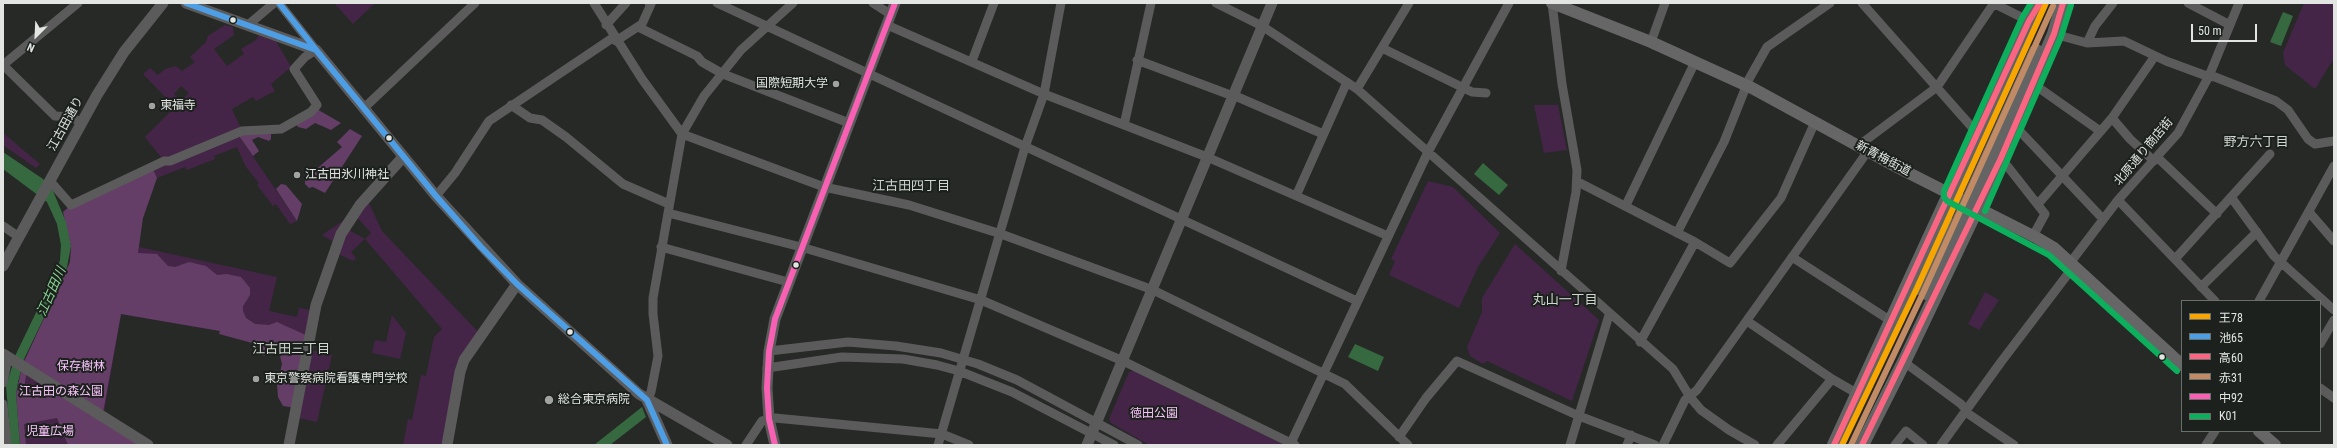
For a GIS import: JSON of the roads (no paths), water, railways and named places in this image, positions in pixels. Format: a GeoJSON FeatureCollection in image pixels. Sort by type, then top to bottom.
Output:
{"type":"FeatureCollection","features":[{"type":"Feature","properties":{"kind":"main road","name":"新青梅街道"},"geometry":{"type":"LineString","coordinates":[[1552,3],[1651,42],[1746,86],[1863,149],[2054,248],[2181,364]]}},
{"type":"Feature","properties":{"kind":"main road"},"geometry":{"type":"LineString","coordinates":[[1834,445],[1951,194],[2029,21],[2040,3]]}},
{"type":"Feature","properties":{"kind":"main road"},"geometry":{"type":"LineString","coordinates":[[1862,445],[1904,362],[1966,228],[1978,208],[2001,158],[2005,122],[2046,3]]}},
{"type":"Feature","properties":{"kind":"main road"},"geometry":{"type":"LineString","coordinates":[[1842,445],[1922,291],[2005,122],[2058,3]]}},
{"type":"Feature","properties":{"kind":"main road"},"geometry":{"type":"LineString","coordinates":[[2005,122],[2032,83],[2054,34],[2063,3]]}},
{"type":"Feature","properties":{"kind":"main road"},"geometry":{"type":"LineString","coordinates":[[1854,445],[1922,291]]}},
{"type":"Feature","properties":{"kind":"main road"},"geometry":{"type":"LineString","coordinates":[[2261,432],[2275,445]]}},
{"type":"Feature","properties":{"kind":"street"},"geometry":{"type":"LineString","coordinates":[[78,3],[3,65],[55,116],[72,117],[81,123]]}},
{"type":"Feature","properties":{"kind":"street","name":"江古田通り"},"geometry":{"type":"LineString","coordinates":[[3,266],[81,123],[116,63],[163,3]]}},
{"type":"Feature","properties":{"kind":"street"},"geometry":{"type":"LineString","coordinates":[[186,3],[316,50]]}},
{"type":"Feature","properties":{"kind":"street"},"geometry":{"type":"LineString","coordinates":[[248,25],[274,3]]}},
{"type":"Feature","properties":{"kind":"street"},"geometry":{"type":"LineString","coordinates":[[279,3],[436,196],[517,284],[647,401],[727,445]]}},
{"type":"Feature","properties":{"kind":"street"},"geometry":{"type":"LineString","coordinates":[[364,108],[475,3]]}},
{"type":"Feature","properties":{"kind":"street"},"geometry":{"type":"LineString","coordinates":[[594,3],[615,39],[677,130],[682,134],[824,187],[909,205],[1001,234],[1152,290],[1345,384],[1408,445]]}},
{"type":"Feature","properties":{"kind":"street"},"geometry":{"type":"LineString","coordinates":[[606,25],[626,3]]}},
{"type":"Feature","properties":{"kind":"street"},"geometry":{"type":"LineString","coordinates":[[436,196],[455,173],[489,120],[615,39],[638,27],[642,24],[648,11],[651,4],[649,3]]}},
{"type":"Feature","properties":{"kind":"street"},"geometry":{"type":"LineString","coordinates":[[718,3],[1182,221],[1357,300]]}},
{"type":"Feature","properties":{"kind":"street"},"geometry":{"type":"LineString","coordinates":[[667,445],[647,401],[651,392],[658,356],[653,303],[661,247],[682,134],[704,96],[741,50],[793,3]]}},
{"type":"Feature","properties":{"kind":"street"},"geometry":{"type":"LineString","coordinates":[[873,3],[889,20],[972,61],[1044,94],[1208,157],[1388,236]]}},
{"type":"Feature","properties":{"kind":"street"},"geometry":{"type":"LineString","coordinates":[[775,445],[769,419],[767,368],[775,318],[895,3]]}},
{"type":"Feature","properties":{"kind":"street"},"geometry":{"type":"LineString","coordinates":[[972,61],[994,3]]}},
{"type":"Feature","properties":{"kind":"street"},"geometry":{"type":"LineString","coordinates":[[938,445],[1001,234],[1025,147],[1044,94],[1061,3]]}},
{"type":"Feature","properties":{"kind":"street"},"geometry":{"type":"LineString","coordinates":[[1124,125],[1137,60],[1151,3]]}},
{"type":"Feature","properties":{"kind":"street"},"geometry":{"type":"LineString","coordinates":[[1216,3],[1262,26],[1357,89],[1609,315],[1673,369],[1690,397],[1701,410],[1729,430],[1755,445]]}},
{"type":"Feature","properties":{"kind":"street"},"geometry":{"type":"LineString","coordinates":[[1087,445],[1272,3]]}},
{"type":"Feature","properties":{"kind":"street"},"geometry":{"type":"LineString","coordinates":[[1357,89],[1409,3]]}},
{"type":"Feature","properties":{"kind":"street"},"geometry":{"type":"LineString","coordinates":[[511,105],[530,118],[542,120],[554,128],[623,184],[668,208],[981,300],[1123,361],[1292,444],[1357,300],[1428,152],[1509,3]]}},
{"type":"Feature","properties":{"kind":"street"},"geometry":{"type":"LineString","coordinates":[[1552,3],[1562,84],[1578,182],[1561,271]]}},
{"type":"Feature","properties":{"kind":"street"},"geometry":{"type":"LineString","coordinates":[[1651,42],[1665,3]]}},
{"type":"Feature","properties":{"kind":"street"},"geometry":{"type":"LineString","coordinates":[[1677,233],[1724,142],[1746,86],[1767,47],[1830,3]]}},
{"type":"Feature","properties":{"kind":"street"},"geometry":{"type":"LineString","coordinates":[[1862,3],[1978,134]]}},
{"type":"Feature","properties":{"kind":"street"},"geometry":{"type":"LineString","coordinates":[[1663,445],[1685,400],[1697,390],[1747,321],[1792,257],[1863,149],[1937,87],[1994,3],[2029,21]]}},
{"type":"Feature","properties":{"kind":"street"},"geometry":{"type":"LineString","coordinates":[[2087,43],[2095,26],[2113,3]]}},
{"type":"Feature","properties":{"kind":"street"},"geometry":{"type":"LineString","coordinates":[[2188,3],[2230,25]]}},
{"type":"Feature","properties":{"kind":"street","name":"北原通り商店街"},"geometry":{"type":"LineString","coordinates":[[1941,445],[2072,265],[2103,219],[2178,133],[2209,76],[2239,3]]}},
{"type":"Feature","properties":{"kind":"street"},"geometry":{"type":"LineString","coordinates":[[638,27],[697,56],[702,62],[723,74],[849,123]]}},
{"type":"Feature","properties":{"kind":"street"},"geometry":{"type":"LineString","coordinates":[[2054,34],[2087,43],[2124,41],[2155,56],[2276,101],[2288,110],[2314,146],[2334,141]]}},
{"type":"Feature","properties":{"kind":"street"},"geometry":{"type":"LineString","coordinates":[[1382,48],[1472,92],[1486,93]]}},
{"type":"Feature","properties":{"kind":"street"},"geometry":{"type":"LineString","coordinates":[[48,183],[71,205],[164,161],[170,161],[242,131],[281,129],[311,112],[317,105],[294,69],[305,57],[316,50]]}},
{"type":"Feature","properties":{"kind":"street"},"geometry":{"type":"LineString","coordinates":[[2038,204],[2112,118],[2155,56]]}},
{"type":"Feature","properties":{"kind":"street"},"geometry":{"type":"LineString","coordinates":[[1137,60],[1233,96],[1323,134]]}},
{"type":"Feature","properties":{"kind":"street"},"geometry":{"type":"LineString","coordinates":[[1626,206],[1695,62]]}},
{"type":"Feature","properties":{"kind":"street"},"geometry":{"type":"LineString","coordinates":[[1296,196],[1347,82]]}},
{"type":"Feature","properties":{"kind":"street"},"geometry":{"type":"LineString","coordinates":[[2032,83],[2100,132]]}},
{"type":"Feature","properties":{"kind":"street"},"geometry":{"type":"LineString","coordinates":[[2112,118],[2130,139],[2156,159],[2217,214]]}},
{"type":"Feature","properties":{"kind":"street"},"geometry":{"type":"LineString","coordinates":[[1578,182],[1695,242],[1730,263],[1781,198],[1815,122]]}},
{"type":"Feature","properties":{"kind":"street"},"geometry":{"type":"LineString","coordinates":[[2005,122],[2062,176],[2103,219]]}},
{"type":"Feature","properties":{"kind":"street"},"geometry":{"type":"LineString","coordinates":[[2175,259],[2270,154]]}},
{"type":"Feature","properties":{"kind":"street"},"geometry":{"type":"LineString","coordinates":[[289,445],[316,305],[337,244],[360,205],[403,157]]}},
{"type":"Feature","properties":{"kind":"street"},"geometry":{"type":"LineString","coordinates":[[2001,158],[2045,214],[2033,236]]}},
{"type":"Feature","properties":{"kind":"street"},"geometry":{"type":"LineString","coordinates":[[2260,300],[2334,166]]}},
{"type":"Feature","properties":{"kind":"street"},"geometry":{"type":"LineString","coordinates":[[2231,197],[2256,232],[2282,262],[2334,310]]}},
{"type":"Feature","properties":{"kind":"street"},"geometry":{"type":"LineString","coordinates":[[2118,200],[2214,300]]}},
{"type":"Feature","properties":{"kind":"street"},"geometry":{"type":"LineString","coordinates":[[2309,212],[2334,241]]}},
{"type":"Feature","properties":{"kind":"street"},"geometry":{"type":"LineString","coordinates":[[3,226],[19,237]]}},
{"type":"Feature","properties":{"kind":"street"},"geometry":{"type":"LineString","coordinates":[[2201,286],[2256,232]]}},
{"type":"Feature","properties":{"kind":"street"},"geometry":{"type":"LineString","coordinates":[[1640,342],[1695,242]]}},
{"type":"Feature","properties":{"kind":"street"},"geometry":{"type":"LineString","coordinates":[[661,247],[788,282]]}},
{"type":"Feature","properties":{"kind":"street"},"geometry":{"type":"LineString","coordinates":[[1792,257],[1891,321]]}},
{"type":"Feature","properties":{"kind":"street"},"geometry":{"type":"LineString","coordinates":[[447,445],[459,377],[464,360],[517,284]]}},
{"type":"Feature","properties":{"kind":"street"},"geometry":{"type":"LineString","coordinates":[[1570,445],[1609,315]]}},
{"type":"Feature","properties":{"kind":"street"},"geometry":{"type":"LineString","coordinates":[[2321,342],[2334,320]]}},
{"type":"Feature","properties":{"kind":"street"},"geometry":{"type":"LineString","coordinates":[[1747,321],[1832,379],[1858,394]]}},
{"type":"Feature","properties":{"kind":"street"},"geometry":{"type":"LineString","coordinates":[[769,351],[848,342],[896,346],[941,353],[963,359],[1017,380],[1138,445]]}},
{"type":"Feature","properties":{"kind":"street"},"geometry":{"type":"LineString","coordinates":[[3,383],[7,357],[148,445]]}},
{"type":"Feature","properties":{"kind":"street"},"geometry":{"type":"LineString","coordinates":[[767,368],[842,357],[878,357],[918,362],[959,371],[1012,392],[1114,445]]}},
{"type":"Feature","properties":{"kind":"street"},"geometry":{"type":"LineString","coordinates":[[1399,437],[1426,398],[1457,361],[1579,416],[1655,445]]}},
{"type":"Feature","properties":{"kind":"street"},"geometry":{"type":"LineString","coordinates":[[1904,362],[1961,404],[1965,410],[2014,445]]}},
{"type":"Feature","properties":{"kind":"street"},"geometry":{"type":"LineString","coordinates":[[1777,445],[1832,379]]}},
{"type":"Feature","properties":{"kind":"street"},"geometry":{"type":"LineString","coordinates":[[2321,389],[2334,398]]}},
{"type":"Feature","properties":{"kind":"street"},"geometry":{"type":"LineString","coordinates":[[3,404],[7,445]]}},
{"type":"Feature","properties":{"kind":"street"},"geometry":{"type":"LineString","coordinates":[[746,445],[762,421],[769,419],[942,434],[969,445]]}},
{"type":"Feature","properties":{"kind":"street"},"geometry":{"type":"LineString","coordinates":[[1895,445],[1906,431],[1923,445]]}},
{"type":"Feature","properties":{"kind":"street"},"geometry":{"type":"LineString","coordinates":[[2206,445],[2214,432]]}},
{"type":"Feature","properties":{"kind":"street"},"geometry":{"type":"LineString","coordinates":[[1627,445],[1631,436]]}},
{"type":"Feature","properties":{"kind":"water"},"geometry":{"type":"Polygon","coordinates":[[[2283,12],[2293,16],[2281,46],[2270,42],[2283,12]]]}},
{"type":"Feature","properties":{"kind":"water","name":"江古田川"},"geometry":{"type":"Polygon","coordinates":[[[3,152],[43,179],[53,191],[66,222],[71,246],[66,272],[24,359],[18,382],[16,394],[20,445],[11,445],[6,386],[16,354],[57,269],[60,260],[61,245],[57,224],[47,202],[3,169],[3,152]]]}},
{"type":"Feature","properties":{"kind":"water"},"geometry":{"type":"Polygon","coordinates":[[[1483,163],[1508,185],[1499,195],[1474,174],[1483,163]]]}},
{"type":"Feature","properties":{"kind":"water"},"geometry":{"type":"Polygon","coordinates":[[[1355,344],[1384,357],[1378,371],[1348,357],[1355,344]]]}},
{"type":"Feature","properties":{"kind":"water"},"geometry":{"type":"Polygon","coordinates":[[[642,407],[646,417],[610,445],[594,445],[642,407]]]}},
{"type":"Feature","properties":{"kind":"place","name":"国際短期大学"},"geometry":{"type":"Point","coordinates":[836,84]}},
{"type":"Feature","properties":{"kind":"place","name":"東福寺"},"geometry":{"type":"Point","coordinates":[152,106]}},
{"type":"Feature","properties":{"kind":"place","name":"江古田氷川神社"},"geometry":{"type":"Point","coordinates":[297,175]}},
{"type":"Feature","properties":{"kind":"place","name":"東京警察病院看護専門学校"},"geometry":{"type":"Point","coordinates":[256,379]}},
{"type":"Feature","properties":{"kind":"place","name":"総合東京病院"},"geometry":{"type":"Point","coordinates":[549,400]}},
{"type":"Feature","properties":{"kind":"district","name":"野方六丁目"},"geometry":{"type":"Point","coordinates":[2256,143]}},
{"type":"Feature","properties":{"kind":"district","name":"江古田四丁目"},"geometry":{"type":"Point","coordinates":[911,187]}},
{"type":"Feature","properties":{"kind":"district","name":"丸山一丁目"},"geometry":{"type":"Point","coordinates":[1565,301]}},
{"type":"Feature","properties":{"kind":"district","name":"江古田三丁目"},"geometry":{"type":"Point","coordinates":[291,350]}},
{"type":"Feature","properties":{"kind":"park label","name":"保存樹林"},"geometry":{"type":"Point","coordinates":[81,367]}},
{"type":"Feature","properties":{"kind":"park label","name":"江古田の森公園"},"geometry":{"type":"Point","coordinates":[61,392]}},
{"type":"Feature","properties":{"kind":"park label","name":"徳田公園"},"geometry":{"type":"Point","coordinates":[1154,414]}},
{"type":"Feature","properties":{"kind":"park label","name":"児童広場"},"geometry":{"type":"Point","coordinates":[50,432]}}]}
